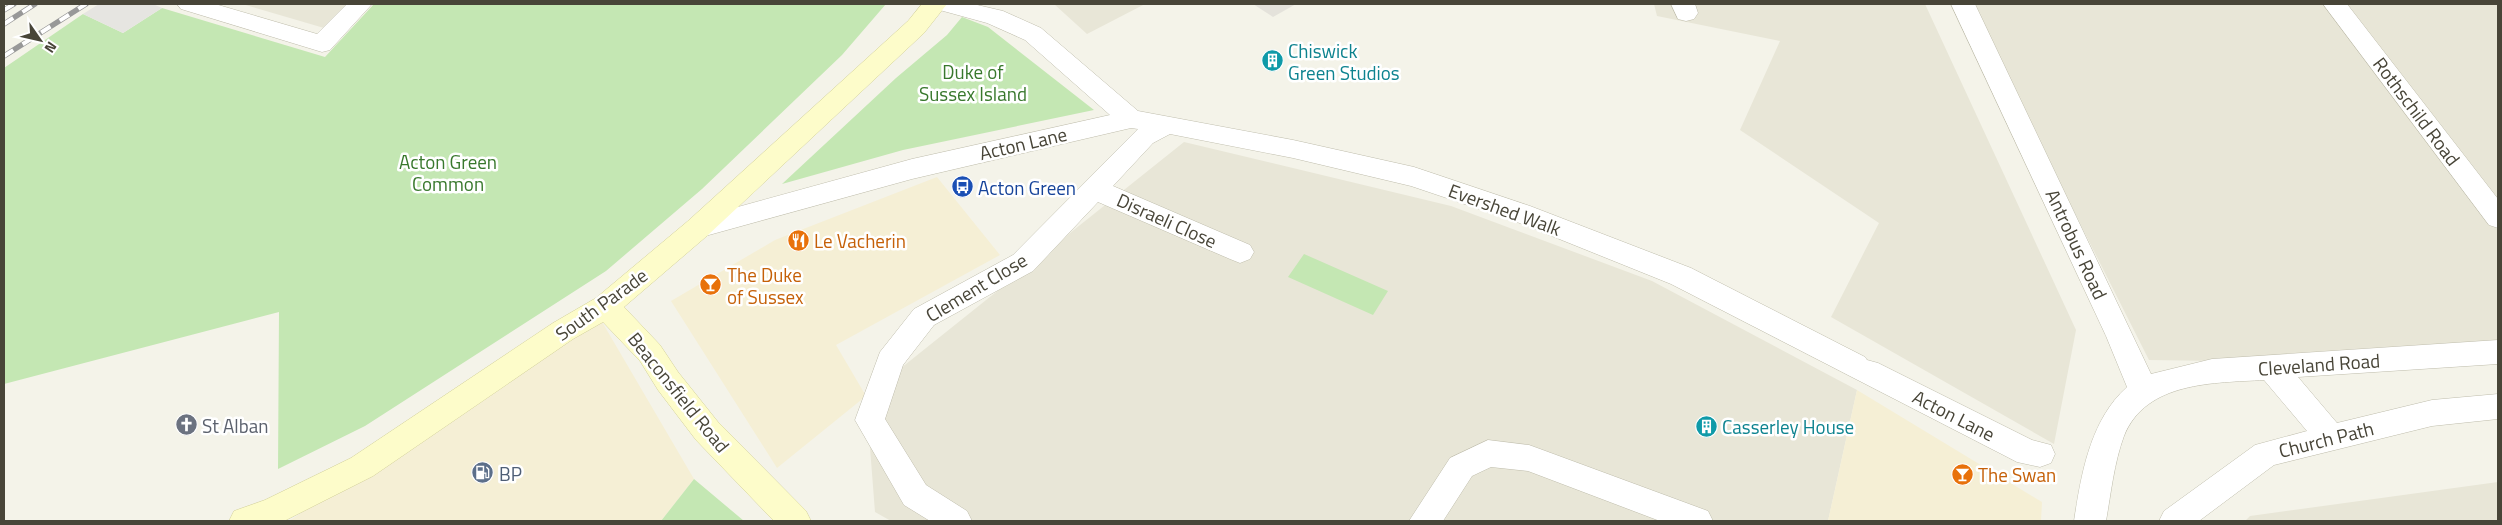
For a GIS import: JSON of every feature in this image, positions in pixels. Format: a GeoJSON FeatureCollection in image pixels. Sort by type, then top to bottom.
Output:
{"type":"FeatureCollection","features":[{"type":"Feature","properties":{"kind":"main road","name":"South Parade"},"geometry":{"type":"LineString","coordinates":[[245,521],[274,511],[362,467],[563,331],[606,306],[698,228],[916,27],[935,4]]}},
{"type":"Feature","properties":{"kind":"main road","name":"Beaconsfield Road"},"geometry":{"type":"LineString","coordinates":[[606,306],[650,352],[668,381],[707,431],[795,521]]}},
{"type":"Feature","properties":{"kind":"street"},"geometry":{"type":"LineString","coordinates":[[189,4],[322,44],[360,4]]}},
{"type":"Feature","properties":{"kind":"street"},"geometry":{"type":"LineString","coordinates":[[944,4],[995,17],[1033,34],[1132,119]]}},
{"type":"Feature","properties":{"kind":"street","name":"Antrobus Road"},"geometry":{"type":"LineString","coordinates":[[1964,4],[2120,336],[2143,391]]}},
{"type":"Feature","properties":{"kind":"street","name":"Rothschild Road"},"geometry":{"type":"LineString","coordinates":[[2335,4],[2498,218]]}},
{"type":"Feature","properties":{"kind":"street","name":"Evershed Walk"},"geometry":{"type":"LineString","coordinates":[[1132,119],[1167,124],[1414,177],[1521,213],[1681,276],[1861,369]]}},
{"type":"Feature","properties":{"kind":"street","name":"Acton Lane"},"geometry":{"type":"LineString","coordinates":[[698,228],[912,169],[1132,119]]}},
{"type":"Feature","properties":{"kind":"street","name":"Clement Close"},"geometry":{"type":"LineString","coordinates":[[956,521],[915,495],[870,420],[890,360],[924,317],[1023,263],[1144,137],[1167,124]]}},
{"type":"Feature","properties":{"kind":"street","name":"Disraeli Close"},"geometry":{"type":"LineString","coordinates":[[1094,188],[1240,252]]}},
{"type":"Feature","properties":{"kind":"street","name":"Cleveland Road"},"geometry":{"type":"LineString","coordinates":[[2143,391],[2171,380],[2212,371],[2498,352]]}},
{"type":"Feature","properties":{"kind":"street"},"geometry":{"type":"LineString","coordinates":[[2271,367],[2331,438]]}},
{"type":"Feature","properties":{"kind":"street","name":"Acton Lane"},"geometry":{"type":"LineString","coordinates":[[1861,369],[2028,453],[2040,454]]}},
{"type":"Feature","properties":{"kind":"street"},"geometry":{"type":"LineString","coordinates":[[2091,521],[2096,481],[2103,453],[2121,410],[2143,391]]}},
{"type":"Feature","properties":{"kind":"street","name":"Church Path"},"geometry":{"type":"LineString","coordinates":[[2175,521],[2266,454],[2432,413],[2498,407]]}},
{"type":"Feature","properties":{"kind":"street"},"geometry":{"type":"LineString","coordinates":[[1425,521],[1461,467],[1488,453],[1529,458],[1697,521]]}},
{"type":"Feature","properties":{"kind":"shaded area"},"geometry":{"type":"Polygon","coordinates":[[[99,4],[153,4],[162,8],[123,33],[83,14],[99,4]]]}},
{"type":"Feature","properties":{"kind":"shaded area"},"geometry":{"type":"Polygon","coordinates":[[[242,4],[349,4],[324,28],[242,4]]]}},
{"type":"Feature","properties":{"kind":"shaded area"},"geometry":{"type":"Polygon","coordinates":[[[1054,4],[1145,4],[1087,34],[1054,4]]]}},
{"type":"Feature","properties":{"kind":"shaded area"},"geometry":{"type":"Polygon","coordinates":[[[1253,4],[1296,4],[1273,17],[1253,4]]]}},
{"type":"Feature","properties":{"kind":"shaded area"},"geometry":{"type":"Polygon","coordinates":[[[1654,4],[1925,4],[2076,330],[2054,444],[1831,317],[1879,223],[1740,130],[1780,41],[1657,16],[1654,4]]]}},
{"type":"Feature","properties":{"kind":"shaded area"},"geometry":{"type":"Polygon","coordinates":[[[1969,4],[2498,4],[2498,365],[2149,360],[1969,4]]]}},
{"type":"Feature","properties":{"kind":"shaded area"},"geometry":{"type":"Polygon","coordinates":[[[1184,142],[1451,206],[1652,281],[1857,390],[1828,521],[891,521],[875,512],[866,396],[1184,142]]]}},
{"type":"Feature","properties":{"kind":"shaded area"},"geometry":{"type":"Polygon","coordinates":[[[937,177],[1000,255],[836,345],[866,396],[777,468],[671,301],[775,240],[937,177]]]}},
{"type":"Feature","properties":{"kind":"shaded area"},"geometry":{"type":"Polygon","coordinates":[[[598,315],[694,479],[661,521],[289,521],[598,315]]]}},
{"type":"Feature","properties":{"kind":"shaded area"},"geometry":{"type":"Polygon","coordinates":[[[1857,390],[2042,502],[2041,521],[1828,521],[1857,390]]]}},
{"type":"Feature","properties":{"kind":"shaded area"},"geometry":{"type":"Polygon","coordinates":[[[2498,482],[2498,521],[2245,521],[2250,516],[2498,482]]]}},
{"type":"Feature","properties":{"kind":"green space","name":"Acton Green Common"},"geometry":{"type":"Polygon","coordinates":[[[374,4],[886,4],[842,55],[702,189],[606,271],[365,426],[278,469],[279,312],[4,384],[4,68],[83,14],[123,33],[162,8],[325,57],[374,4]]]}},
{"type":"Feature","properties":{"kind":"green space","name":"Duke of Sussex Island"},"geometry":{"type":"Polygon","coordinates":[[[962,17],[988,27],[1094,110],[903,150],[782,184],[896,78],[947,35],[962,17]]]}},
{"type":"Feature","properties":{"kind":"green space"},"geometry":{"type":"Polygon","coordinates":[[[1304,254],[1388,291],[1373,315],[1288,277],[1304,254]]]}},
{"type":"Feature","properties":{"kind":"green space"},"geometry":{"type":"Polygon","coordinates":[[[694,479],[744,521],[661,521],[694,479]]]}},
{"type":"Feature","properties":{"kind":"railway"},"geometry":{"type":"LineString","coordinates":[[4,10],[14,4]]}},
{"type":"Feature","properties":{"kind":"railway"},"geometry":{"type":"LineString","coordinates":[[4,24],[35,4]]}},
{"type":"Feature","properties":{"kind":"railway"},"geometry":{"type":"LineString","coordinates":[[4,56],[86,4]]}},
{"type":"Feature","properties":{"kind":"place","name":"Chiswick Green Studios"},"geometry":{"type":"Point","coordinates":[1272,61]}},
{"type":"Feature","properties":{"kind":"place","name":"Acton Green"},"geometry":{"type":"Point","coordinates":[962,187]}},
{"type":"Feature","properties":{"kind":"place","name":"Le Vacherin"},"geometry":{"type":"Point","coordinates":[798,240]}},
{"type":"Feature","properties":{"kind":"place","name":"The Duke of Sussex"},"geometry":{"type":"Point","coordinates":[711,285]}},
{"type":"Feature","properties":{"kind":"place","name":"St Alban"},"geometry":{"type":"Point","coordinates":[186,425]}},
{"type":"Feature","properties":{"kind":"place","name":"Casserley House"},"geometry":{"type":"Point","coordinates":[1706,426]}},
{"type":"Feature","properties":{"kind":"place","name":"BP"},"geometry":{"type":"Point","coordinates":[483,473]}},
{"type":"Feature","properties":{"kind":"place","name":"The Swan"},"geometry":{"type":"Point","coordinates":[1962,474]}}]}
